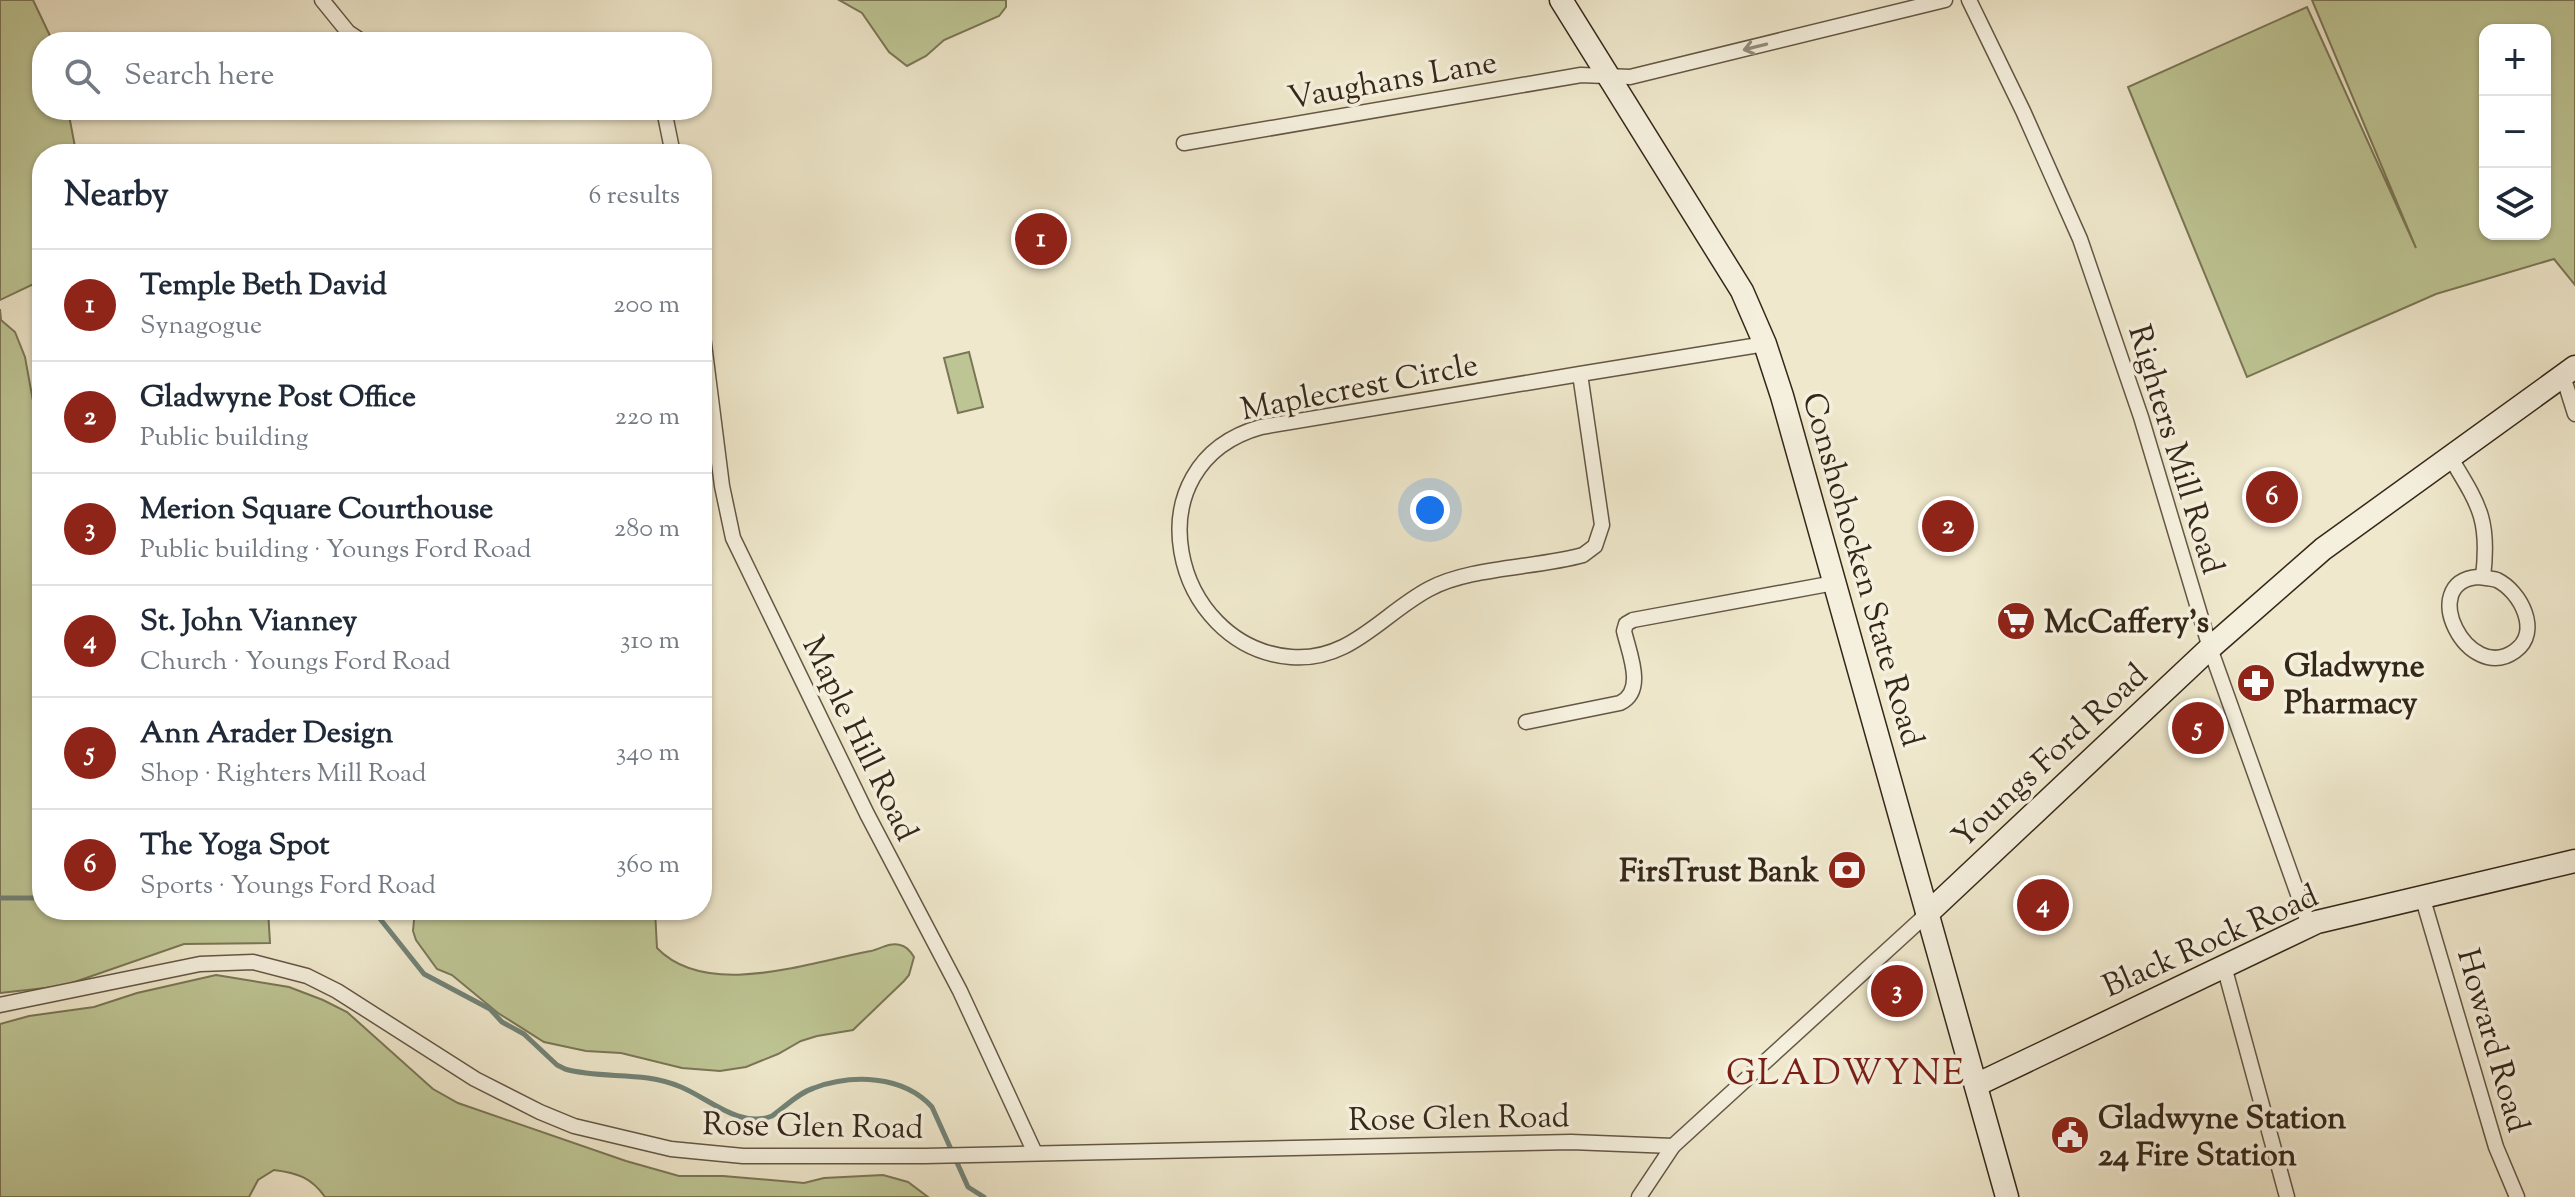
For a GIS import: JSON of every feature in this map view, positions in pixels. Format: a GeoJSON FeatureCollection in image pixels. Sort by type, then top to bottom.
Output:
{"type":"FeatureCollection","features":[{"type":"Feature","properties":{"kind":"street"},"geometry":{"type":"LineString","coordinates":[[322,0],[348,32]]}},
{"type":"Feature","properties":{"kind":"street","name":"Conshohocken State Road"},"geometry":{"type":"LineString","coordinates":[[1561,0],[1727,265],[1748,303],[1765,344],[2007,1197]]}},
{"type":"Feature","properties":{"kind":"street","name":"Vaughans Lane"},"geometry":{"type":"LineString","coordinates":[[1184,143],[1581,75],[1630,77],[1945,0]]}},
{"type":"Feature","properties":{"kind":"street","name":"Righters Mill Road"},"geometry":{"type":"LineString","coordinates":[[1969,0],[2080,239],[2141,417],[2210,648],[2309,925]]}},
{"type":"Feature","properties":{"kind":"street"},"geometry":{"type":"LineString","coordinates":[[666,120],[671,144]]}},
{"type":"Feature","properties":{"kind":"street","name":"Maplecrest Circle"},"geometry":{"type":"LineString","coordinates":[[1580,374],[1602,525],[1595,546],[1583,555],[1441,583],[1419,595],[1350,645],[1309,657],[1279,656],[1239,640],[1217,622],[1199,597],[1180,548],[1180,509],[1195,471],[1224,442],[1261,427],[1580,374],[1765,344]]}},
{"type":"Feature","properties":{"kind":"street"},"geometry":{"type":"LineString","coordinates":[[2569,372],[2575,414]]}},
{"type":"Feature","properties":{"kind":"street","name":"Youngs Ford Road"},"geometry":{"type":"LineString","coordinates":[[1639,1197],[1673,1146],[1927,914],[2210,648],[2333,541],[2569,372]]}},
{"type":"Feature","properties":{"kind":"street","name":"Maple Hill Road"},"geometry":{"type":"LineString","coordinates":[[712,407],[722,486],[733,538],[867,814],[960,991],[1035,1153]]}},
{"type":"Feature","properties":{"kind":"street"},"geometry":{"type":"LineString","coordinates":[[2450,457],[2476,501],[2485,524],[2483,577]]}},
{"type":"Feature","properties":{"kind":"street"},"geometry":{"type":"LineString","coordinates":[[2483,577],[2505,586],[2527,619],[2529,626],[2524,642],[2508,655],[2494,657],[2477,653],[2451,619],[2449,607],[2456,589],[2464,580],[2483,577]]}},
{"type":"Feature","properties":{"kind":"street"},"geometry":{"type":"LineString","coordinates":[[1526,722],[1629,699],[1635,680],[1624,631],[1626,624],[1633,620],[1834,583]]}},
{"type":"Feature","properties":{"kind":"street","name":"Black Rock Road"},"geometry":{"type":"LineString","coordinates":[[1976,1085],[2309,925],[2575,861]]}},
{"type":"Feature","properties":{"kind":"street","name":"Howard Road"},"geometry":{"type":"LineString","coordinates":[[2422,896],[2496,1147],[2513,1194],[2517,1197]]}},
{"type":"Feature","properties":{"kind":"street","name":"Rose Glen Road"},"geometry":{"type":"LineString","coordinates":[[0,1005],[200,964],[253,962],[307,976],[337,991],[475,1079],[574,1126],[671,1149],[743,1156],[925,1156],[1571,1142],[1673,1146]]}},
{"type":"Feature","properties":{"kind":"street"},"geometry":{"type":"LineString","coordinates":[[2224,966],[2287,1197]]}},
{"type":"Feature","properties":{"kind":"green space"},"geometry":{"type":"Polygon","coordinates":[[[0,0],[33,0],[48,32],[32,32],[32,120],[70,120],[74,144],[32,144],[32,285],[0,300],[0,0]]]}},
{"type":"Feature","properties":{"kind":"green space"},"geometry":{"type":"Polygon","coordinates":[[[839,0],[1006,0],[1006,7],[999,16],[944,40],[926,56],[907,66],[889,52],[862,13],[839,0]]]}},
{"type":"Feature","properties":{"kind":"green space"},"geometry":{"type":"Polygon","coordinates":[[[2312,0],[2575,0],[2575,285],[2554,259],[2436,294],[2247,377],[2128,87],[2307,7],[2416,248],[2312,0]]]}},
{"type":"Feature","properties":{"kind":"green space"},"geometry":{"type":"Polygon","coordinates":[[[0,309],[1,320],[15,332],[25,357],[32,396],[32,920],[269,920],[270,943],[184,944],[63,986],[0,993],[0,309]]]}},
{"type":"Feature","properties":{"kind":"green space"},"geometry":{"type":"Polygon","coordinates":[[[969,352],[983,407],[958,413],[944,358],[969,352]]]}},
{"type":"Feature","properties":{"kind":"green space"},"geometry":{"type":"Polygon","coordinates":[[[414,920],[656,920],[657,948],[678,964],[703,972],[731,975],[790,969],[893,944],[904,947],[914,957],[904,981],[853,1030],[817,1036],[746,1067],[720,1071],[682,1068],[621,1053],[586,1051],[544,1042],[498,1013],[452,975],[437,969],[413,931],[414,920]]]}},
{"type":"Feature","properties":{"kind":"green space"},"geometry":{"type":"Polygon","coordinates":[[[216,975],[289,987],[323,1000],[347,1012],[433,1089],[458,1103],[626,1161],[679,1176],[723,1176],[804,1183],[824,1178],[883,1175],[908,1182],[928,1197],[325,1197],[303,1177],[274,1170],[258,1180],[249,1197],[0,1197],[0,1024],[29,1016],[94,1007],[137,993],[216,975]]]}},
{"type":"Feature","properties":{"kind":"waterway"},"geometry":{"type":"LineString","coordinates":[[0,898],[32,898]]}},
{"type":"Feature","properties":{"kind":"waterway"},"geometry":{"type":"LineString","coordinates":[[381,920],[424,974],[490,1009],[502,1022],[524,1034],[565,1069],[666,1082],[736,1115],[760,1119],[772,1116],[803,1093],[829,1083],[876,1080],[907,1089],[932,1107],[968,1187],[984,1197]]}},
{"type":"Feature","properties":{"kind":"place","name":"Temple Beth David"},"geometry":{"type":"Point","coordinates":[1041,239]}},
{"type":"Feature","properties":{"kind":"place","name":"The Yoga Spot"},"geometry":{"type":"Point","coordinates":[2272,497]}},
{"type":"Feature","properties":{"kind":"place","name":"Gladwyne Post Office"},"geometry":{"type":"Point","coordinates":[1948,526]}},
{"type":"Feature","properties":{"kind":"place","name":"McCaffery's"},"geometry":{"type":"Point","coordinates":[2016,621]}},
{"type":"Feature","properties":{"kind":"place","name":"Gladwyne Pharmacy"},"geometry":{"type":"Point","coordinates":[2256,683]}},
{"type":"Feature","properties":{"kind":"place","name":"Ann Arader Design"},"geometry":{"type":"Point","coordinates":[2198,728]}},
{"type":"Feature","properties":{"kind":"place","name":"FirsTrust Bank"},"geometry":{"type":"Point","coordinates":[1847,870]}},
{"type":"Feature","properties":{"kind":"place","name":"St. John Vianney"},"geometry":{"type":"Point","coordinates":[2043,905]}},
{"type":"Feature","properties":{"kind":"place","name":"Merion Square Courthouse"},"geometry":{"type":"Point","coordinates":[1897,991]}},
{"type":"Feature","properties":{"kind":"place","name":"Gladwyne Station 24 Fire Station"},"geometry":{"type":"Point","coordinates":[2070,1135]}},
{"type":"Feature","properties":{"kind":"district","name":"GLADWYNE"},"geometry":{"type":"Point","coordinates":[1846,1071]}}]}
